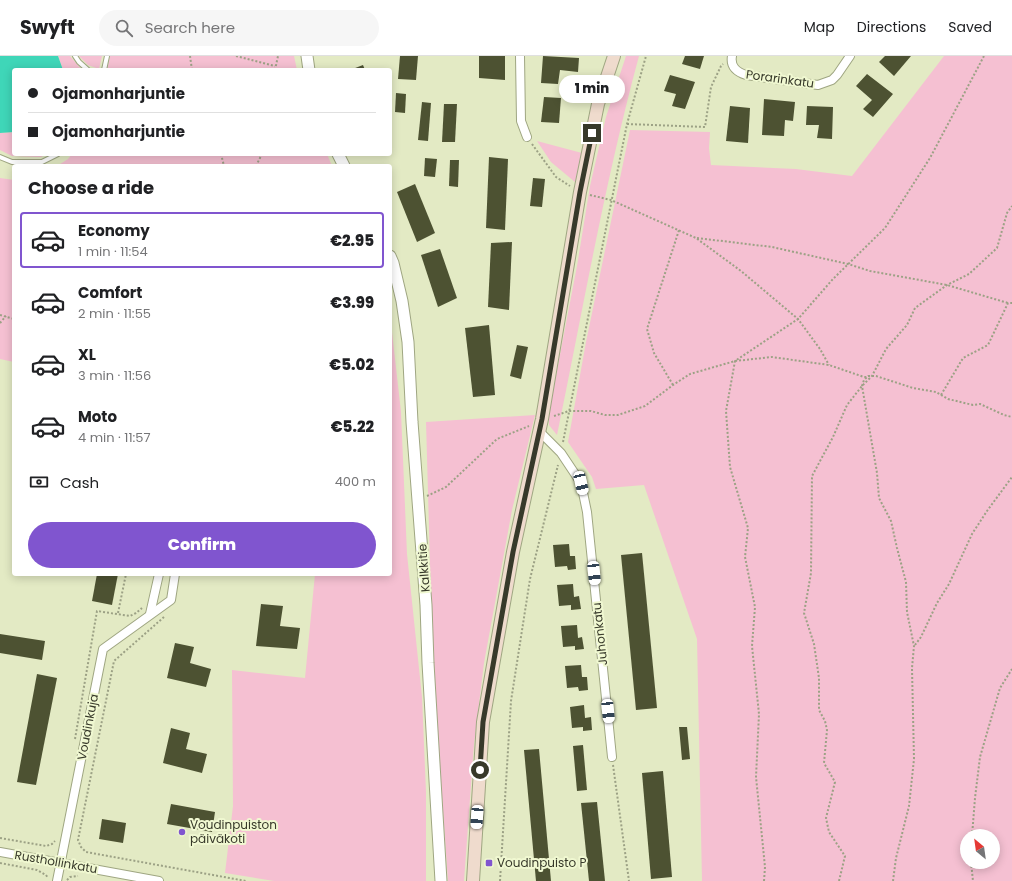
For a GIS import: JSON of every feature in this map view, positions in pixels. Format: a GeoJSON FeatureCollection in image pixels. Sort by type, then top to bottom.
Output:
{"type":"FeatureCollection","features":[{"type":"Feature","properties":{"kind":"main road"},"geometry":{"type":"LineString","coordinates":[[473,881],[483,722],[513,552],[541,426],[580,192],[598,104],[614,56]]}},
{"type":"Feature","properties":{"kind":"street"},"geometry":{"type":"LineString","coordinates":[[308,56],[309,68]]}},
{"type":"Feature","properties":{"kind":"street"},"geometry":{"type":"LineString","coordinates":[[520,56],[521,121],[527,137]]}},
{"type":"Feature","properties":{"kind":"street","name":"Porarinkatu"},"geometry":{"type":"LineString","coordinates":[[731,57],[733,68],[746,75],[818,85],[832,80],[850,56]]}},
{"type":"Feature","properties":{"kind":"street","name":"Kalkkitie"},"geometry":{"type":"LineString","coordinates":[[392,261],[402,301],[408,342],[426,605],[428,664],[441,881]]}},
{"type":"Feature","properties":{"kind":"street","name":"Juhonkatu"},"geometry":{"type":"LineString","coordinates":[[541,426],[581,483],[588,512],[612,757]]}},
{"type":"Feature","properties":{"kind":"street"},"geometry":{"type":"LineString","coordinates":[[150,614],[158,576]]}},
{"type":"Feature","properties":{"kind":"street","name":"Voudinkuja"},"geometry":{"type":"LineString","coordinates":[[57,881],[103,649],[170,600],[175,576]]}},
{"type":"Feature","properties":{"kind":"street","name":"Rusthollinkatu"},"geometry":{"type":"LineString","coordinates":[[0,852],[159,881]]}},
{"type":"Feature","properties":{"kind":"lane"},"geometry":{"type":"LineString","coordinates":[[75,56],[86,68]]}},
{"type":"Feature","properties":{"kind":"lane"},"geometry":{"type":"LineString","coordinates":[[104,68],[107,56]]}},
{"type":"Feature","properties":{"kind":"lane"},"geometry":{"type":"LineString","coordinates":[[0,157],[12,162],[42,162],[54,156]]}},
{"type":"Feature","properties":{"kind":"path"},"geometry":{"type":"LineString","coordinates":[[190,56],[192,68]]}},
{"type":"Feature","properties":{"kind":"path"},"geometry":{"type":"LineString","coordinates":[[236,56],[275,66],[278,56]]}},
{"type":"Feature","properties":{"kind":"path"},"geometry":{"type":"LineString","coordinates":[[500,881],[511,701],[530,579],[561,453],[627,124],[646,56]]}},
{"type":"Feature","properties":{"kind":"path"},"geometry":{"type":"LineString","coordinates":[[764,881],[765,867],[756,777],[759,714],[752,646],[754,607],[745,557],[748,528],[730,467],[726,411],[736,361],[798,319],[833,279],[885,228],[930,158],[984,56]]}},
{"type":"Feature","properties":{"kind":"path"},"geometry":{"type":"LineString","coordinates":[[627,124],[706,127],[711,87],[721,66],[731,57]]}},
{"type":"Feature","properties":{"kind":"path"},"geometry":{"type":"LineString","coordinates":[[527,137],[556,177],[580,192],[611,200],[696,238],[741,271],[798,319],[820,349],[829,365]]}},
{"type":"Feature","properties":{"kind":"path"},"geometry":{"type":"LineString","coordinates":[[838,881],[845,856],[829,832],[826,818],[835,782],[824,762],[827,730],[819,710],[819,678],[814,644],[804,613],[810,572],[812,476],[833,437],[847,405],[872,376],[886,349],[907,325],[915,308],[947,285],[969,274],[998,248],[1007,213],[1012,206]]}},
{"type":"Feature","properties":{"kind":"path"},"geometry":{"type":"LineString","coordinates":[[673,385],[654,353],[647,329],[679,230]]}},
{"type":"Feature","properties":{"kind":"path"},"geometry":{"type":"LineString","coordinates":[[696,238],[772,247],[848,264],[870,271],[947,285],[1012,303]]}},
{"type":"Feature","properties":{"kind":"path"},"geometry":{"type":"LineString","coordinates":[[941,395],[963,358],[988,344],[1008,303]]}},
{"type":"Feature","properties":{"kind":"path"},"geometry":{"type":"LineString","coordinates":[[0,315],[12,318]]}},
{"type":"Feature","properties":{"kind":"path"},"geometry":{"type":"LineString","coordinates":[[0,323],[6,316]]}},
{"type":"Feature","properties":{"kind":"path"},"geometry":{"type":"LineString","coordinates":[[419,500],[446,487],[497,438],[541,426],[569,411],[591,411],[618,415],[645,406],[690,374],[736,361],[772,357],[829,365],[864,377],[876,376],[913,388],[936,392],[948,399],[973,405],[980,404],[1012,417]]}},
{"type":"Feature","properties":{"kind":"path"},"geometry":{"type":"LineString","coordinates":[[868,376],[864,380],[862,386],[877,473],[879,498],[891,521],[896,548],[906,582],[907,612],[914,646],[912,668],[914,759],[909,806],[896,858],[893,881]]}},
{"type":"Feature","properties":{"kind":"path"},"geometry":{"type":"LineString","coordinates":[[914,646],[921,637],[937,603],[949,584],[972,534],[1012,477]]}},
{"type":"Feature","properties":{"kind":"path"},"geometry":{"type":"LineString","coordinates":[[118,613],[126,576]]}},
{"type":"Feature","properties":{"kind":"path"},"geometry":{"type":"LineString","coordinates":[[168,614],[114,661],[78,840],[81,847],[86,852],[246,881]]}},
{"type":"Feature","properties":{"kind":"path"},"geometry":{"type":"LineString","coordinates":[[973,829],[980,756],[1000,688],[1012,668]]}},
{"type":"Feature","properties":{"kind":"path"},"geometry":{"type":"LineString","coordinates":[[612,757],[629,881]]}},
{"type":"Feature","properties":{"kind":"path"},"geometry":{"type":"LineString","coordinates":[[0,838],[38,845]]}},
{"type":"Feature","properties":{"kind":"path"},"geometry":{"type":"LineString","coordinates":[[0,863],[37,870],[46,875],[48,878]]}},
{"type":"Feature","properties":{"kind":"path"},"geometry":{"type":"LineString","coordinates":[[972,869],[973,881]]}},
{"type":"Feature","properties":{"kind":"path"},"geometry":{"type":"LineString","coordinates":[[66,881],[70,877],[84,878]]}},
{"type":"Feature","properties":{"kind":"shaded area"},"geometry":{"type":"Polygon","coordinates":[[[58,56],[70,56],[80,68],[62,68],[58,56]]]}},
{"type":"Feature","properties":{"kind":"shaded area"},"geometry":{"type":"Polygon","coordinates":[[[79,56],[102,56],[99,68],[88,65],[79,56]]]}},
{"type":"Feature","properties":{"kind":"shaded area"},"geometry":{"type":"Polygon","coordinates":[[[110,56],[294,56],[297,68],[107,68],[110,56]]]}},
{"type":"Feature","properties":{"kind":"shaded area"},"geometry":{"type":"Polygon","coordinates":[[[626,56],[639,56],[605,198],[557,435],[549,425],[549,412],[577,266],[590,186],[606,117],[626,56]]]}},
{"type":"Feature","properties":{"kind":"shaded area"},"geometry":{"type":"Polygon","coordinates":[[[944,56],[1012,56],[1012,881],[702,881],[697,639],[644,485],[596,489],[592,477],[568,442],[586,342],[630,130],[710,132],[709,148],[711,165],[796,169],[852,176],[944,56]]]}},
{"type":"Feature","properties":{"kind":"shaded area"},"geometry":{"type":"Polygon","coordinates":[[[12,132],[12,156],[0,150],[0,133],[12,132]]]}},
{"type":"Feature","properties":{"kind":"shaded area"},"geometry":{"type":"Polygon","coordinates":[[[537,141],[582,153],[575,182],[551,162],[537,141]]]}},
{"type":"Feature","properties":{"kind":"shaded area"},"geometry":{"type":"Polygon","coordinates":[[[12,156],[43,156],[41,157],[12,156]]]}},
{"type":"Feature","properties":{"kind":"shaded area"},"geometry":{"type":"Polygon","coordinates":[[[70,156],[328,156],[331,164],[60,164],[70,156]]]}},
{"type":"Feature","properties":{"kind":"shaded area"},"geometry":{"type":"Polygon","coordinates":[[[0,178],[12,180],[12,362],[0,359],[0,178]]]}},
{"type":"Feature","properties":{"kind":"shaded area"},"geometry":{"type":"Polygon","coordinates":[[[392,332],[401,412],[407,554],[422,697],[426,792],[426,881],[274,881],[225,873],[233,806],[232,670],[305,678],[315,576],[392,576],[392,332]]]}},
{"type":"Feature","properties":{"kind":"shaded area"},"geometry":{"type":"Polygon","coordinates":[[[535,415],[512,510],[484,663],[474,744],[464,881],[448,881],[433,669],[426,422],[535,415]]]}},
{"type":"Feature","properties":{"kind":"water"},"geometry":{"type":"Polygon","coordinates":[[[0,56],[58,56],[62,68],[12,68],[12,132],[0,133],[0,56]]]}},
{"type":"Feature","properties":{"kind":"building"},"geometry":{"type":"Polygon","coordinates":[[[400,56],[418,56],[416,80],[398,79],[400,56]]]}},
{"type":"Feature","properties":{"kind":"building"},"geometry":{"type":"Polygon","coordinates":[[[479,56],[505,56],[505,80],[479,78],[479,56]]]}},
{"type":"Feature","properties":{"kind":"building"},"geometry":{"type":"Polygon","coordinates":[[[543,56],[579,58],[578,72],[560,70],[558,84],[541,83],[543,56]]]}},
{"type":"Feature","properties":{"kind":"building"},"geometry":{"type":"Polygon","coordinates":[[[685,56],[704,56],[700,69],[682,64],[685,56]]]}},
{"type":"Feature","properties":{"kind":"building"},"geometry":{"type":"Polygon","coordinates":[[[885,56],[911,56],[894,76],[879,62],[885,56]]]}},
{"type":"Feature","properties":{"kind":"building"},"geometry":{"type":"Polygon","coordinates":[[[363,65],[364,68],[355,68],[363,65]]]}},
{"type":"Feature","properties":{"kind":"building"},"geometry":{"type":"Polygon","coordinates":[[[867,74],[893,94],[873,117],[863,109],[872,100],[856,86],[867,74]]]}},
{"type":"Feature","properties":{"kind":"building"},"geometry":{"type":"Polygon","coordinates":[[[670,75],[695,82],[685,109],[672,106],[676,94],[664,91],[670,75]]]}},
{"type":"Feature","properties":{"kind":"building"},"geometry":{"type":"Polygon","coordinates":[[[396,93],[406,94],[405,113],[395,112],[396,93]]]}},
{"type":"Feature","properties":{"kind":"building"},"geometry":{"type":"Polygon","coordinates":[[[544,97],[561,98],[559,123],[541,122],[544,97]]]}},
{"type":"Feature","properties":{"kind":"building"},"geometry":{"type":"Polygon","coordinates":[[[764,99],[795,102],[793,121],[785,120],[784,136],[762,135],[764,99]]]}},
{"type":"Feature","properties":{"kind":"building"},"geometry":{"type":"Polygon","coordinates":[[[422,102],[431,103],[428,141],[418,140],[422,102]]]}},
{"type":"Feature","properties":{"kind":"building"},"geometry":{"type":"Polygon","coordinates":[[[444,104],[457,104],[455,142],[442,142],[444,104]]]}},
{"type":"Feature","properties":{"kind":"building"},"geometry":{"type":"Polygon","coordinates":[[[730,106],[750,108],[748,143],[726,141],[730,106]]]}},
{"type":"Feature","properties":{"kind":"building"},"geometry":{"type":"Polygon","coordinates":[[[807,106],[833,107],[832,139],[817,138],[819,125],[806,125],[807,106]]]}},
{"type":"Feature","properties":{"kind":"building"},"geometry":{"type":"Polygon","coordinates":[[[489,157],[508,159],[505,230],[486,228],[489,157]]]}},
{"type":"Feature","properties":{"kind":"building"},"geometry":{"type":"Polygon","coordinates":[[[425,158],[437,159],[435,177],[424,176],[425,158]]]}},
{"type":"Feature","properties":{"kind":"building"},"geometry":{"type":"Polygon","coordinates":[[[450,160],[459,160],[458,187],[449,186],[450,160]]]}},
{"type":"Feature","properties":{"kind":"building"},"geometry":{"type":"Polygon","coordinates":[[[533,178],[545,179],[542,207],[530,206],[533,178]]]}},
{"type":"Feature","properties":{"kind":"building"},"geometry":{"type":"Polygon","coordinates":[[[415,184],[435,233],[417,242],[397,192],[415,184]]]}},
{"type":"Feature","properties":{"kind":"building"},"geometry":{"type":"Polygon","coordinates":[[[512,242],[509,310],[488,307],[491,243],[512,242]]]}},
{"type":"Feature","properties":{"kind":"building"},"geometry":{"type":"Polygon","coordinates":[[[440,249],[457,298],[438,307],[421,255],[440,249]]]}},
{"type":"Feature","properties":{"kind":"building"},"geometry":{"type":"Polygon","coordinates":[[[489,325],[495,395],[473,397],[465,328],[489,325]]]}},
{"type":"Feature","properties":{"kind":"building"},"geometry":{"type":"Polygon","coordinates":[[[517,345],[528,347],[521,379],[510,376],[517,345]]]}},
{"type":"Feature","properties":{"kind":"building"},"geometry":{"type":"Polygon","coordinates":[[[569,544],[570,556],[575,556],[576,569],[568,570],[567,566],[555,567],[553,545],[569,544]]]}},
{"type":"Feature","properties":{"kind":"building"},"geometry":{"type":"Polygon","coordinates":[[[642,553],[657,708],[636,710],[621,555],[642,553]]]}},
{"type":"Feature","properties":{"kind":"building"},"geometry":{"type":"Polygon","coordinates":[[[97,576],[118,576],[112,605],[92,601],[97,576]]]}},
{"type":"Feature","properties":{"kind":"building"},"geometry":{"type":"Polygon","coordinates":[[[573,584],[574,597],[579,596],[581,609],[571,610],[571,605],[559,606],[557,585],[573,584]]]}},
{"type":"Feature","properties":{"kind":"building"},"geometry":{"type":"Polygon","coordinates":[[[261,604],[283,606],[280,626],[300,628],[297,649],[256,646],[261,604]]]}},
{"type":"Feature","properties":{"kind":"building"},"geometry":{"type":"Polygon","coordinates":[[[577,625],[578,638],[582,637],[584,649],[575,650],[575,646],[563,647],[561,626],[577,625]]]}},
{"type":"Feature","properties":{"kind":"building"},"geometry":{"type":"Polygon","coordinates":[[[0,634],[45,641],[42,660],[0,653],[0,634]]]}},
{"type":"Feature","properties":{"kind":"building"},"geometry":{"type":"Polygon","coordinates":[[[175,643],[194,647],[190,663],[211,669],[206,687],[167,678],[175,643]]]}},
{"type":"Feature","properties":{"kind":"building"},"geometry":{"type":"Polygon","coordinates":[[[581,665],[582,677],[587,677],[588,690],[579,691],[578,687],[567,688],[565,666],[581,665]]]}},
{"type":"Feature","properties":{"kind":"building"},"geometry":{"type":"Polygon","coordinates":[[[37,674],[57,678],[36,785],[17,782],[37,674]]]}},
{"type":"Feature","properties":{"kind":"building"},"geometry":{"type":"Polygon","coordinates":[[[584,705],[585,718],[591,717],[592,730],[583,731],[583,727],[572,728],[570,707],[584,705]]]}},
{"type":"Feature","properties":{"kind":"building"},"geometry":{"type":"Polygon","coordinates":[[[679,727],[687,727],[690,759],[682,760],[679,727]]]}},
{"type":"Feature","properties":{"kind":"building"},"geometry":{"type":"Polygon","coordinates":[[[171,728],[190,733],[186,749],[207,754],[202,773],[163,763],[171,728]]]}},
{"type":"Feature","properties":{"kind":"building"},"geometry":{"type":"Polygon","coordinates":[[[583,745],[587,790],[577,791],[573,746],[583,745]]]}},
{"type":"Feature","properties":{"kind":"building"},"geometry":{"type":"Polygon","coordinates":[[[539,749],[551,881],[536,881],[524,750],[539,749]]]}},
{"type":"Feature","properties":{"kind":"building"},"geometry":{"type":"Polygon","coordinates":[[[663,771],[672,877],[651,879],[642,773],[663,771]]]}},
{"type":"Feature","properties":{"kind":"building"},"geometry":{"type":"Polygon","coordinates":[[[597,802],[605,881],[589,881],[581,803],[597,802]]]}},
{"type":"Feature","properties":{"kind":"building"},"geometry":{"type":"Polygon","coordinates":[[[171,804],[215,812],[212,832],[167,824],[171,804]]]}},
{"type":"Feature","properties":{"kind":"building"},"geometry":{"type":"Polygon","coordinates":[[[102,819],[126,823],[123,843],[99,839],[102,819]]]}},
{"type":"Feature","properties":{"kind":"place","name":"Voudinpuiston päiväkoti"},"geometry":{"type":"Point","coordinates":[182,832]}},
{"type":"Feature","properties":{"kind":"place","name":"Voudinpuisto P"},"geometry":{"type":"Point","coordinates":[489,863]}},
{"type":"Feature","properties":{"kind":"route"},"geometry":{"type":"LineString","coordinates":[[480,770],[483,722],[513,552],[542,419],[580,192],[592,133]]}}]}
